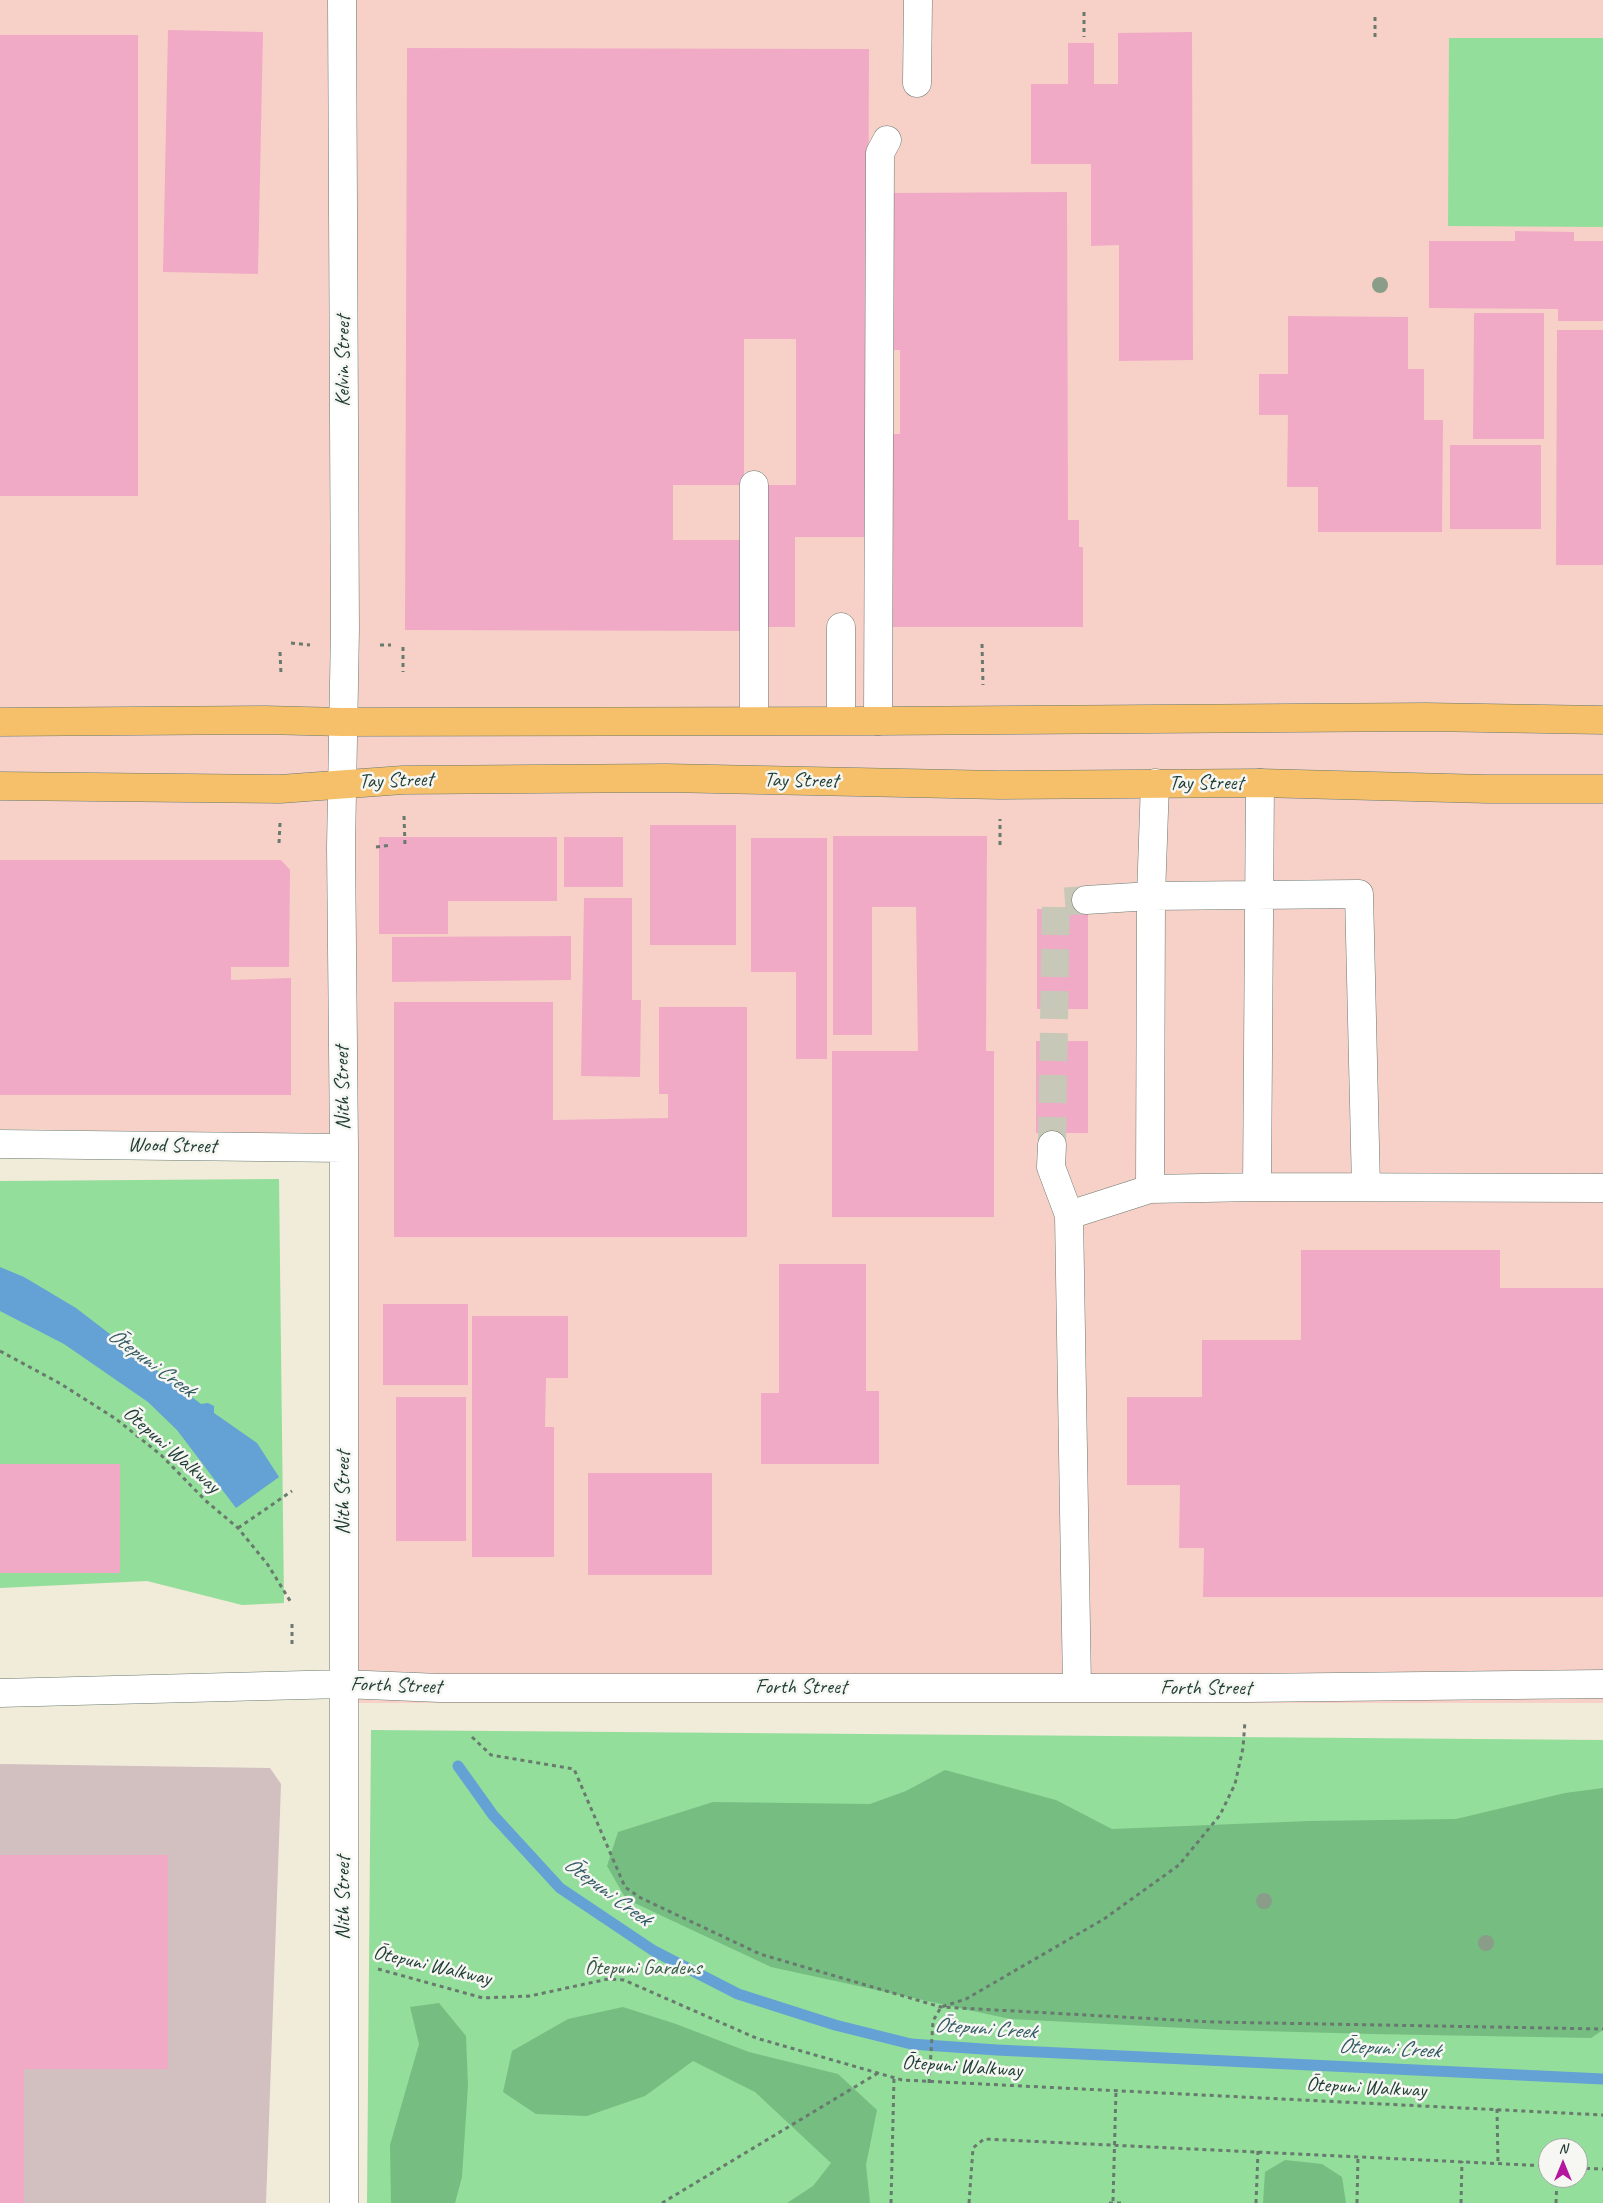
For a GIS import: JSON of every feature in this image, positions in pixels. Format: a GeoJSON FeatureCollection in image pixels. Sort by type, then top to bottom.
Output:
{"type":"FeatureCollection","features":[{"type":"Feature","properties":{"kind":"highway"},"geometry":{"type":"LineString","coordinates":[[0,722],[255,720],[342,722],[878,721],[1415,717],[1603,720]]}},
{"type":"Feature","properties":{"kind":"highway","name":"Tay Street"},"geometry":{"type":"LineString","coordinates":[[0,786],[280,789],[403,780],[666,778],[1000,785],[1260,783],[1487,789],[1603,789]]}},
{"type":"Feature","properties":{"kind":"street","name":"Kelvin Street"},"geometry":{"type":"LineString","coordinates":[[342,0],[345,628],[342,784]]}},
{"type":"Feature","properties":{"kind":"street"},"geometry":{"type":"LineString","coordinates":[[917,82],[918,0]]}},
{"type":"Feature","properties":{"kind":"street"},"geometry":{"type":"LineString","coordinates":[[878,721],[880,153],[887,140]]}},
{"type":"Feature","properties":{"kind":"street"},"geometry":{"type":"LineString","coordinates":[[754,485],[754,720]]}},
{"type":"Feature","properties":{"kind":"street"},"geometry":{"type":"LineString","coordinates":[[841,627],[842,720]]}},
{"type":"Feature","properties":{"kind":"street"},"geometry":{"type":"LineString","coordinates":[[1257,1188],[1260,783]]}},
{"type":"Feature","properties":{"kind":"street","name":"Nith Street"},"geometry":{"type":"LineString","coordinates":[[342,784],[344,2203]]}},
{"type":"Feature","properties":{"kind":"street"},"geometry":{"type":"LineString","coordinates":[[1150,1189],[1151,896],[1155,784]]}},
{"type":"Feature","properties":{"kind":"street"},"geometry":{"type":"LineString","coordinates":[[1086,900],[1151,896],[1359,894],[1366,1188]]}},
{"type":"Feature","properties":{"kind":"street","name":"Wood Street"},"geometry":{"type":"LineString","coordinates":[[0,1144],[344,1148]]}},
{"type":"Feature","properties":{"kind":"street"},"geometry":{"type":"LineString","coordinates":[[1052,1145],[1051,1168],[1069,1215],[1077,1687]]}},
{"type":"Feature","properties":{"kind":"street"},"geometry":{"type":"LineString","coordinates":[[1069,1215],[1150,1189],[1603,1188]]}},
{"type":"Feature","properties":{"kind":"street","name":"Forth Street"},"geometry":{"type":"LineString","coordinates":[[0,1693],[343,1684],[440,1688],[1247,1688],[1603,1684]]}},
{"type":"Feature","properties":{"kind":"path"},"geometry":{"type":"LineString","coordinates":[[1084,12],[1084,37]]}},
{"type":"Feature","properties":{"kind":"path"},"geometry":{"type":"LineString","coordinates":[[1375,17],[1375,37]]}},
{"type":"Feature","properties":{"kind":"path"},"geometry":{"type":"LineString","coordinates":[[292,643],[310,645]]}},
{"type":"Feature","properties":{"kind":"path"},"geometry":{"type":"LineString","coordinates":[[982,644],[982,685]]}},
{"type":"Feature","properties":{"kind":"path"},"geometry":{"type":"LineString","coordinates":[[380,645],[392,645]]}},
{"type":"Feature","properties":{"kind":"path"},"geometry":{"type":"LineString","coordinates":[[403,647],[403,672]]}},
{"type":"Feature","properties":{"kind":"path"},"geometry":{"type":"LineString","coordinates":[[280,652],[281,674]]}},
{"type":"Feature","properties":{"kind":"path"},"geometry":{"type":"LineString","coordinates":[[404,816],[405,845]]}},
{"type":"Feature","properties":{"kind":"path"},"geometry":{"type":"LineString","coordinates":[[1000,817],[1000,845]]}},
{"type":"Feature","properties":{"kind":"path"},"geometry":{"type":"LineString","coordinates":[[280,819],[280,843]]}},
{"type":"Feature","properties":{"kind":"path"},"geometry":{"type":"LineString","coordinates":[[375,847],[391,845]]}},
{"type":"Feature","properties":{"kind":"path","name":"Ōtepuni Walkway"},"geometry":{"type":"LineString","coordinates":[[0,1351],[61,1384],[116,1419],[161,1455],[206,1501],[238,1528],[268,1565],[292,1604]]}},
{"type":"Feature","properties":{"kind":"path"},"geometry":{"type":"LineString","coordinates":[[238,1528],[292,1491]]}},
{"type":"Feature","properties":{"kind":"path"},"geometry":{"type":"LineString","coordinates":[[292,1620],[292,1644]]}},
{"type":"Feature","properties":{"kind":"path"},"geometry":{"type":"LineString","coordinates":[[941,2006],[966,2000],[1104,1919],[1178,1864],[1220,1816],[1235,1784],[1243,1748],[1247,1688]]}},
{"type":"Feature","properties":{"kind":"path"},"geometry":{"type":"LineString","coordinates":[[472,1737],[491,1756],[574,1769],[625,1887],[642,1898],[760,1954],[941,2006],[1213,2022],[1603,2029]]}},
{"type":"Feature","properties":{"kind":"path","name":"Ōtepuni Walkway"},"geometry":{"type":"LineString","coordinates":[[343,1960],[484,1998],[530,1996],[608,1979],[624,1980],[756,2038],[894,2078],[928,2083],[1116,2090],[1603,2115]]}},
{"type":"Feature","properties":{"kind":"path"},"geometry":{"type":"LineString","coordinates":[[928,2083],[934,2021],[941,2006]]}},
{"type":"Feature","properties":{"kind":"path"},"geometry":{"type":"LineString","coordinates":[[662,2203],[878,2073]]}},
{"type":"Feature","properties":{"kind":"path"},"geometry":{"type":"LineString","coordinates":[[892,2203],[894,2078]]}},
{"type":"Feature","properties":{"kind":"path"},"geometry":{"type":"LineString","coordinates":[[1116,2090],[1111,2202],[1124,2203]]}},
{"type":"Feature","properties":{"kind":"path"},"geometry":{"type":"LineString","coordinates":[[1497,2109],[1498,2163]]}},
{"type":"Feature","properties":{"kind":"path"},"geometry":{"type":"LineString","coordinates":[[969,2203],[973,2148],[984,2139],[1538,2165]]}},
{"type":"Feature","properties":{"kind":"path"},"geometry":{"type":"LineString","coordinates":[[1256,2203],[1258,2151]]}},
{"type":"Feature","properties":{"kind":"path"},"geometry":{"type":"LineString","coordinates":[[1357,2203],[1358,2156]]}},
{"type":"Feature","properties":{"kind":"path"},"geometry":{"type":"LineString","coordinates":[[1461,2203],[1462,2162]]}},
{"type":"Feature","properties":{"kind":"path"},"geometry":{"type":"LineString","coordinates":[[1588,2168],[1603,2169]]}},
{"type":"Feature","properties":{"kind":"path"},"geometry":{"type":"LineString","coordinates":[[1556,2203],[1557,2188]]}},
{"type":"Feature","properties":{"kind":"shaded area"},"geometry":{"type":"Polygon","coordinates":[[[0,0],[1603,0],[1603,1703],[337,1703],[337,1135],[0,1129],[0,0]]]}},
{"type":"Feature","properties":{"kind":"shaded area"},"geometry":{"type":"Polygon","coordinates":[[[0,1764],[270,1768],[281,1784],[266,2203],[0,2203],[0,1764]]]}},
{"type":"Feature","properties":{"kind":"green space"},"geometry":{"type":"Polygon","coordinates":[[[1449,38],[1603,38],[1603,227],[1448,226],[1449,38]]]}},
{"type":"Feature","properties":{"kind":"green space"},"geometry":{"type":"Polygon","coordinates":[[[279,1179],[284,1603],[242,1605],[147,1581],[0,1588],[0,1181],[279,1179]]]}},
{"type":"Feature","properties":{"kind":"green space","name":"Ōtepuni Gardens"},"geometry":{"type":"Polygon","coordinates":[[[371,1730],[1603,1740],[1603,2203],[367,2203],[371,1730]]]}},
{"type":"Feature","properties":{"kind":"green space"},"geometry":{"type":"Polygon","coordinates":[[[945,1770],[1056,1800],[1112,1829],[1309,1821],[1456,1819],[1565,1793],[1603,1788],[1603,2030],[1591,2038],[1372,2034],[1224,2030],[1010,2019],[771,1967],[626,1899],[607,1866],[618,1832],[713,1802],[870,1804],[906,1791],[945,1770]]]}},
{"type":"Feature","properties":{"kind":"green space"},"geometry":{"type":"Polygon","coordinates":[[[439,2003],[466,2036],[468,2085],[462,2177],[455,2203],[391,2203],[390,2145],[419,2044],[410,2007],[439,2003]]]}},
{"type":"Feature","properties":{"kind":"green space"},"geometry":{"type":"Polygon","coordinates":[[[623,2007],[676,2024],[749,2052],[838,2074],[877,2110],[866,2165],[870,2203],[787,2203],[813,2186],[831,2163],[755,2092],[693,2061],[645,2096],[587,2116],[536,2114],[503,2092],[512,2051],[568,2019],[623,2007]]]}},
{"type":"Feature","properties":{"kind":"green space"},"geometry":{"type":"Polygon","coordinates":[[[1285,2160],[1322,2164],[1342,2177],[1346,2203],[1263,2203],[1265,2172],[1285,2160]]]}},
{"type":"Feature","properties":{"kind":"water"},"geometry":{"type":"Polygon","coordinates":[[[0,1267],[24,1277],[76,1308],[201,1404],[208,1403],[214,1406],[214,1413],[257,1443],[279,1477],[236,1508],[177,1430],[148,1402],[64,1344],[0,1311],[0,1267]]]}},
{"type":"Feature","properties":{"kind":"building"},"geometry":{"type":"Polygon","coordinates":[[[168,30],[263,32],[258,274],[163,272],[168,30]]]}},
{"type":"Feature","properties":{"kind":"building"},"geometry":{"type":"Polygon","coordinates":[[[1192,32],[1193,360],[1119,361],[1119,245],[1091,246],[1091,164],[1031,164],[1031,84],[1068,84],[1068,43],[1094,43],[1094,84],[1118,84],[1118,33],[1192,32]]]}},
{"type":"Feature","properties":{"kind":"building"},"geometry":{"type":"Polygon","coordinates":[[[0,35],[138,35],[138,496],[0,496],[0,35]]]}},
{"type":"Feature","properties":{"kind":"building"},"geometry":{"type":"Polygon","coordinates":[[[407,48],[869,49],[867,537],[795,537],[795,627],[762,627],[762,485],[796,485],[796,339],[744,339],[744,485],[673,485],[673,540],[748,540],[748,631],[405,630],[407,48]]]}},
{"type":"Feature","properties":{"kind":"building"},"geometry":{"type":"Polygon","coordinates":[[[1067,192],[1068,520],[1079,520],[1079,547],[1083,547],[1083,627],[875,627],[891,481],[893,481],[893,434],[900,434],[900,350],[884,350],[893,193],[1067,192]]]}},
{"type":"Feature","properties":{"kind":"building"},"geometry":{"type":"Polygon","coordinates":[[[1515,231],[1574,232],[1574,241],[1603,241],[1603,321],[1558,321],[1558,309],[1429,308],[1429,241],[1515,241],[1515,231]]]}},
{"type":"Feature","properties":{"kind":"building"},"geometry":{"type":"Polygon","coordinates":[[[1474,313],[1544,313],[1544,439],[1473,439],[1474,313]]]}},
{"type":"Feature","properties":{"kind":"building"},"geometry":{"type":"Polygon","coordinates":[[[1288,316],[1408,317],[1408,369],[1424,369],[1424,420],[1443,420],[1442,532],[1318,532],[1318,487],[1287,487],[1288,415],[1259,415],[1259,374],[1288,374],[1288,316]]]}},
{"type":"Feature","properties":{"kind":"building"},"geometry":{"type":"Polygon","coordinates":[[[1557,330],[1603,330],[1603,565],[1556,565],[1557,330]]]}},
{"type":"Feature","properties":{"kind":"building"},"geometry":{"type":"Polygon","coordinates":[[[1450,445],[1541,445],[1541,529],[1450,529],[1450,445]]]}},
{"type":"Feature","properties":{"kind":"building"},"geometry":{"type":"Polygon","coordinates":[[[650,825],[736,825],[736,945],[650,945],[650,825]]]}},
{"type":"Feature","properties":{"kind":"building"},"geometry":{"type":"Polygon","coordinates":[[[833,836],[987,836],[986,1051],[994,1051],[994,1217],[832,1217],[832,1051],[918,1051],[916,907],[872,907],[872,1035],[833,1035],[833,836]]]}},
{"type":"Feature","properties":{"kind":"building"},"geometry":{"type":"Polygon","coordinates":[[[379,837],[557,837],[557,901],[448,901],[448,934],[379,934],[379,837]]]}},
{"type":"Feature","properties":{"kind":"building"},"geometry":{"type":"Polygon","coordinates":[[[564,837],[623,837],[623,887],[564,887],[564,837]]]}},
{"type":"Feature","properties":{"kind":"building"},"geometry":{"type":"Polygon","coordinates":[[[751,838],[827,838],[827,1059],[796,1059],[796,972],[751,972],[751,838]]]}},
{"type":"Feature","properties":{"kind":"building"},"geometry":{"type":"Polygon","coordinates":[[[0,860],[281,860],[290,870],[289,967],[231,967],[231,980],[291,978],[291,1095],[0,1095],[0,860]]]}},
{"type":"Feature","properties":{"kind":"building"},"geometry":{"type":"Polygon","coordinates":[[[584,898],[632,898],[632,1000],[641,1000],[640,1077],[581,1076],[584,898]]]}},
{"type":"Feature","properties":{"kind":"building"},"geometry":{"type":"Polygon","coordinates":[[[1037,909],[1088,909],[1088,1009],[1037,1009],[1037,909]]]}},
{"type":"Feature","properties":{"kind":"building"},"geometry":{"type":"Polygon","coordinates":[[[571,936],[571,980],[392,982],[392,937],[571,936]]]}},
{"type":"Feature","properties":{"kind":"building"},"geometry":{"type":"Polygon","coordinates":[[[394,1002],[553,1002],[553,1120],[668,1118],[668,1094],[659,1094],[659,1007],[747,1007],[747,1237],[394,1237],[394,1002]]]}},
{"type":"Feature","properties":{"kind":"building"},"geometry":{"type":"Polygon","coordinates":[[[1036,1041],[1088,1041],[1088,1133],[1036,1133],[1036,1041]]]}},
{"type":"Feature","properties":{"kind":"building"},"geometry":{"type":"Polygon","coordinates":[[[1301,1250],[1500,1250],[1500,1288],[1603,1288],[1603,1597],[1203,1597],[1204,1548],[1179,1548],[1180,1485],[1127,1485],[1127,1397],[1202,1397],[1202,1340],[1301,1340],[1301,1250]]]}},
{"type":"Feature","properties":{"kind":"building"},"geometry":{"type":"Polygon","coordinates":[[[779,1264],[866,1264],[866,1391],[879,1391],[879,1464],[761,1464],[761,1393],[779,1393],[779,1264]]]}},
{"type":"Feature","properties":{"kind":"building"},"geometry":{"type":"Polygon","coordinates":[[[383,1304],[468,1304],[468,1385],[383,1385],[383,1304]]]}},
{"type":"Feature","properties":{"kind":"building"},"geometry":{"type":"Polygon","coordinates":[[[472,1316],[568,1316],[568,1378],[546,1378],[545,1427],[554,1427],[554,1557],[472,1557],[472,1316]]]}},
{"type":"Feature","properties":{"kind":"building"},"geometry":{"type":"Polygon","coordinates":[[[396,1397],[466,1397],[466,1541],[396,1541],[396,1397]]]}},
{"type":"Feature","properties":{"kind":"building"},"geometry":{"type":"Polygon","coordinates":[[[0,1464],[120,1464],[120,1573],[0,1573],[0,1464]]]}},
{"type":"Feature","properties":{"kind":"building"},"geometry":{"type":"Polygon","coordinates":[[[588,1473],[712,1473],[712,1575],[588,1575],[588,1473]]]}},
{"type":"Feature","properties":{"kind":"building"},"geometry":{"type":"Polygon","coordinates":[[[0,1855],[168,1855],[168,2069],[24,2069],[24,2203],[0,2203],[0,1855]]]}},
{"type":"Feature","properties":{"kind":"waterway","name":"Ōtepuni Creek"},"geometry":{"type":"LineString","coordinates":[[458,1766],[493,1815],[560,1888],[654,1951],[738,1994],[835,2025],[911,2044],[997,2050],[1603,2079]]}},
{"type":"Feature","properties":{"kind":"tunnel"},"geometry":{"type":"LineString","coordinates":[[1052,1145],[1056,902],[1086,900]]}}]}
